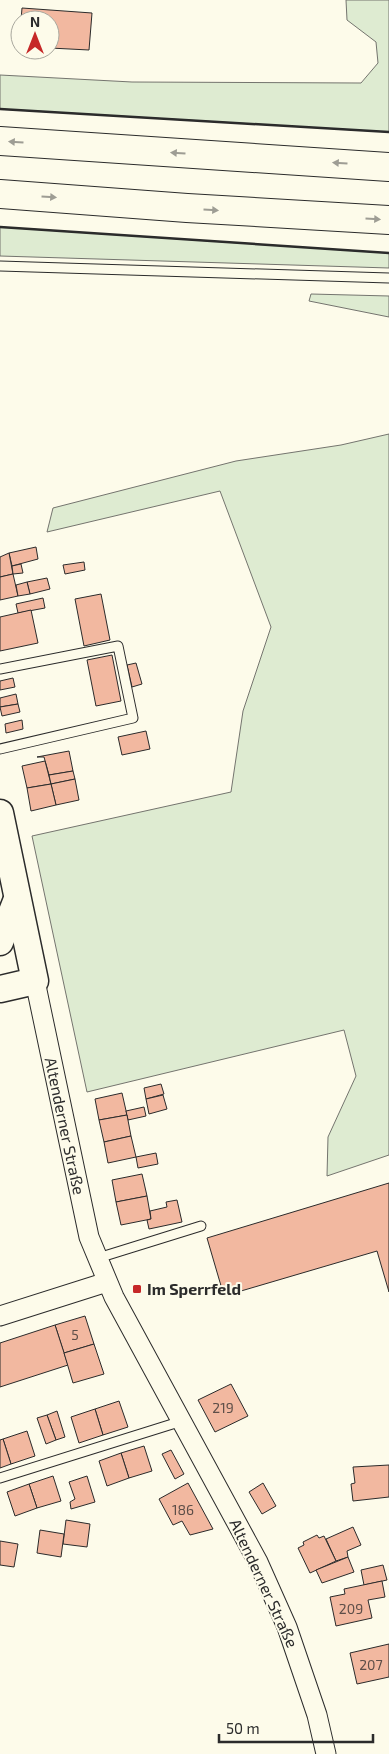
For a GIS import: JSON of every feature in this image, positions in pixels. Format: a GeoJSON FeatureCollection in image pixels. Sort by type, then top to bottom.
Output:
{"type":"FeatureCollection","features":[{"type":"Feature","properties":{"kind":"highway"},"geometry":{"type":"LineString","coordinates":[[0,141],[389,166]]}},
{"type":"Feature","properties":{"kind":"highway"},"geometry":{"type":"LineString","coordinates":[[0,194],[389,220]]}},
{"type":"Feature","properties":{"kind":"main road","name":"Altenderner Straße"},"geometry":{"type":"LineString","coordinates":[[0,813],[35,981]]}},
{"type":"Feature","properties":{"kind":"main road"},"geometry":{"type":"LineString","coordinates":[[0,942],[18,899]]}},
{"type":"Feature","properties":{"kind":"main road"},"geometry":{"type":"LineString","coordinates":[[0,989],[35,981]]}},
{"type":"Feature","properties":{"kind":"street","name":"Altenderner Straße"},"geometry":{"type":"LineString","coordinates":[[35,981],[84,1217],[107,1282],[258,1562],[287,1627],[317,1715],[326,1754]]}},
{"type":"Feature","properties":{"kind":"street"},"geometry":{"type":"LineString","coordinates":[[0,1316],[107,1282]]}},
{"type":"Feature","properties":{"kind":"lane"},"geometry":{"type":"LineString","coordinates":[[0,266],[389,278]]}},
{"type":"Feature","properties":{"kind":"lane"},"geometry":{"type":"LineString","coordinates":[[0,669],[118,646],[133,718],[0,748]]}},
{"type":"Feature","properties":{"kind":"lane"},"geometry":{"type":"LineString","coordinates":[[98,1258],[201,1226]]}},
{"type":"Feature","properties":{"kind":"lane"},"geometry":{"type":"LineString","coordinates":[[0,1478],[182,1421]]}},
{"type":"Feature","properties":{"kind":"green space"},"geometry":{"type":"Polygon","coordinates":[[[346,0],[389,0],[389,132],[0,109],[0,75],[132,82],[361,83],[378,63],[376,42],[347,20],[346,0]]]}},
{"type":"Feature","properties":{"kind":"green space"},"geometry":{"type":"Polygon","coordinates":[[[0,227],[389,253],[389,268],[0,256],[0,227]]]}},
{"type":"Feature","properties":{"kind":"green space"},"geometry":{"type":"Polygon","coordinates":[[[311,294],[389,296],[389,317],[309,301],[311,294]]]}},
{"type":"Feature","properties":{"kind":"green space"},"geometry":{"type":"Polygon","coordinates":[[[389,434],[389,1155],[327,1176],[328,1137],[356,1076],[344,1030],[87,1092],[32,836],[231,792],[243,711],[271,627],[220,491],[47,532],[53,508],[236,461],[341,445],[389,434]]]}},
{"type":"Feature","properties":{"kind":"building"},"geometry":{"type":"Polygon","coordinates":[[[22,8],[50,10],[22,10],[22,8]]]}},
{"type":"Feature","properties":{"kind":"building"},"geometry":{"type":"Polygon","coordinates":[[[60,11],[92,13],[89,50],[60,49],[60,11]]]}},
{"type":"Feature","properties":{"kind":"building"},"geometry":{"type":"Polygon","coordinates":[[[36,547],[38,559],[12,566],[9,553],[36,547]]]}},
{"type":"Feature","properties":{"kind":"building"},"geometry":{"type":"Polygon","coordinates":[[[9,553],[13,574],[0,577],[0,557],[9,553]]]}},
{"type":"Feature","properties":{"kind":"building"},"geometry":{"type":"Polygon","coordinates":[[[84,562],[85,570],[65,574],[63,565],[84,562]]]}},
{"type":"Feature","properties":{"kind":"building"},"geometry":{"type":"Polygon","coordinates":[[[21,564],[23,573],[13,574],[12,566],[21,564]]]}},
{"type":"Feature","properties":{"kind":"building"},"geometry":{"type":"Polygon","coordinates":[[[13,574],[18,596],[0,600],[0,577],[13,574]]]}},
{"type":"Feature","properties":{"kind":"building"},"geometry":{"type":"Polygon","coordinates":[[[47,578],[50,589],[30,594],[27,582],[47,578]]]}},
{"type":"Feature","properties":{"kind":"building"},"geometry":{"type":"Polygon","coordinates":[[[27,582],[30,594],[18,596],[16,585],[27,582]]]}},
{"type":"Feature","properties":{"kind":"building"},"geometry":{"type":"Polygon","coordinates":[[[101,594],[110,640],[84,646],[75,599],[101,594]]]}},
{"type":"Feature","properties":{"kind":"building"},"geometry":{"type":"Polygon","coordinates":[[[43,598],[45,608],[18,613],[16,604],[43,598]]]}},
{"type":"Feature","properties":{"kind":"building"},"geometry":{"type":"Polygon","coordinates":[[[31,610],[38,643],[0,651],[0,617],[31,610]]]}},
{"type":"Feature","properties":{"kind":"building"},"geometry":{"type":"Polygon","coordinates":[[[112,655],[121,701],[96,706],[87,660],[112,655]]]}},
{"type":"Feature","properties":{"kind":"building"},"geometry":{"type":"Polygon","coordinates":[[[136,663],[142,684],[132,687],[127,665],[136,663]]]}},
{"type":"Feature","properties":{"kind":"building"},"geometry":{"type":"Polygon","coordinates":[[[13,678],[15,687],[0,690],[0,681],[13,678]]]}},
{"type":"Feature","properties":{"kind":"building"},"geometry":{"type":"Polygon","coordinates":[[[16,694],[18,704],[0,707],[0,698],[16,694]]]}},
{"type":"Feature","properties":{"kind":"building"},"geometry":{"type":"Polygon","coordinates":[[[18,704],[20,712],[2,716],[0,707],[18,704]]]}},
{"type":"Feature","properties":{"kind":"building"},"geometry":{"type":"Polygon","coordinates":[[[22,720],[23,729],[6,733],[5,724],[22,720]]]}},
{"type":"Feature","properties":{"kind":"building"},"geometry":{"type":"Polygon","coordinates":[[[146,731],[150,749],[122,755],[118,737],[146,731]]]}},
{"type":"Feature","properties":{"kind":"building"},"geometry":{"type":"Polygon","coordinates":[[[69,751],[73,771],[49,775],[44,757],[37,757],[69,751]]]}},
{"type":"Feature","properties":{"kind":"building"},"geometry":{"type":"Polygon","coordinates":[[[45,761],[51,784],[27,788],[22,766],[45,761]]]}},
{"type":"Feature","properties":{"kind":"building"},"geometry":{"type":"Polygon","coordinates":[[[73,771],[75,779],[51,784],[49,775],[73,771]]]}},
{"type":"Feature","properties":{"kind":"building"},"geometry":{"type":"Polygon","coordinates":[[[75,779],[79,800],[56,805],[51,784],[75,779]]]}},
{"type":"Feature","properties":{"kind":"building"},"geometry":{"type":"Polygon","coordinates":[[[51,784],[56,805],[31,811],[27,788],[51,784]]]}},
{"type":"Feature","properties":{"kind":"building"},"geometry":{"type":"Polygon","coordinates":[[[161,1084],[164,1094],[146,1099],[144,1088],[161,1084]]]}},
{"type":"Feature","properties":{"kind":"building"},"geometry":{"type":"Polygon","coordinates":[[[122,1093],[127,1115],[99,1120],[95,1099],[122,1093]]]}},
{"type":"Feature","properties":{"kind":"building"},"geometry":{"type":"Polygon","coordinates":[[[163,1095],[167,1109],[149,1114],[146,1099],[163,1095]]]}},
{"type":"Feature","properties":{"kind":"building"},"geometry":{"type":"Polygon","coordinates":[[[144,1107],[146,1116],[128,1120],[126,1111],[144,1107]]]}},
{"type":"Feature","properties":{"kind":"building"},"geometry":{"type":"Polygon","coordinates":[[[127,1115],[131,1136],[104,1142],[99,1120],[127,1115]]]}},
{"type":"Feature","properties":{"kind":"building"},"geometry":{"type":"Polygon","coordinates":[[[131,1136],[136,1157],[108,1163],[104,1142],[131,1136]]]}},
{"type":"Feature","properties":{"kind":"building"},"geometry":{"type":"Polygon","coordinates":[[[156,1153],[158,1164],[138,1168],[136,1157],[156,1153]]]}},
{"type":"Feature","properties":{"kind":"building"},"geometry":{"type":"Polygon","coordinates":[[[142,1174],[147,1196],[116,1202],[112,1180],[142,1174]]]}},
{"type":"Feature","properties":{"kind":"building"},"geometry":{"type":"Polygon","coordinates":[[[389,1183],[389,1292],[377,1251],[224,1296],[207,1238],[389,1183]]]}},
{"type":"Feature","properties":{"kind":"building"},"geometry":{"type":"Polygon","coordinates":[[[147,1196],[151,1219],[121,1225],[116,1202],[147,1196]]]}},
{"type":"Feature","properties":{"kind":"building"},"geometry":{"type":"Polygon","coordinates":[[[177,1200],[182,1222],[149,1229],[147,1220],[151,1219],[150,1211],[167,1207],[166,1202],[177,1200]]]}},
{"type":"Feature","properties":{"kind":"building"},"geometry":{"type":"Polygon","coordinates":[[[85,1316],[94,1344],[64,1353],[55,1325],[85,1316]]]}},
{"type":"Feature","properties":{"kind":"building"},"geometry":{"type":"Polygon","coordinates":[[[55,1325],[68,1365],[0,1387],[0,1343],[55,1325]]]}},
{"type":"Feature","properties":{"kind":"building"},"geometry":{"type":"Polygon","coordinates":[[[94,1344],[104,1374],[73,1383],[64,1353],[94,1344]]]}},
{"type":"Feature","properties":{"kind":"building"},"geometry":{"type":"Polygon","coordinates":[[[231,1384],[248,1416],[215,1432],[198,1400],[231,1384]]]}},
{"type":"Feature","properties":{"kind":"building"},"geometry":{"type":"Polygon","coordinates":[[[119,1401],[128,1427],[103,1435],[95,1409],[119,1401]]]}},
{"type":"Feature","properties":{"kind":"building"},"geometry":{"type":"Polygon","coordinates":[[[95,1409],[103,1435],[79,1443],[71,1417],[95,1409]]]}},
{"type":"Feature","properties":{"kind":"building"},"geometry":{"type":"Polygon","coordinates":[[[57,1411],[65,1437],[56,1440],[47,1415],[57,1411]]]}},
{"type":"Feature","properties":{"kind":"building"},"geometry":{"type":"Polygon","coordinates":[[[47,1415],[56,1440],[46,1444],[37,1418],[47,1415]]]}},
{"type":"Feature","properties":{"kind":"building"},"geometry":{"type":"Polygon","coordinates":[[[27,1431],[35,1456],[11,1464],[3,1439],[27,1431]]]}},
{"type":"Feature","properties":{"kind":"building"},"geometry":{"type":"Polygon","coordinates":[[[3,1439],[11,1464],[0,1468],[0,1440],[3,1439]]]}},
{"type":"Feature","properties":{"kind":"building"},"geometry":{"type":"Polygon","coordinates":[[[144,1446],[152,1471],[129,1478],[121,1453],[144,1446]]]}},
{"type":"Feature","properties":{"kind":"building"},"geometry":{"type":"Polygon","coordinates":[[[171,1450],[184,1474],[175,1479],[162,1454],[171,1450]]]}},
{"type":"Feature","properties":{"kind":"building"},"geometry":{"type":"Polygon","coordinates":[[[121,1453],[129,1478],[107,1486],[99,1461],[121,1453]]]}},
{"type":"Feature","properties":{"kind":"building"},"geometry":{"type":"Polygon","coordinates":[[[389,1465],[389,1497],[353,1501],[351,1484],[355,1483],[353,1467],[389,1465]]]}},
{"type":"Feature","properties":{"kind":"building"},"geometry":{"type":"Polygon","coordinates":[[[53,1476],[61,1501],[37,1508],[29,1484],[53,1476]]]}},
{"type":"Feature","properties":{"kind":"building"},"geometry":{"type":"Polygon","coordinates":[[[87,1476],[95,1502],[71,1509],[70,1502],[75,1499],[69,1482],[87,1476]]]}},
{"type":"Feature","properties":{"kind":"building"},"geometry":{"type":"Polygon","coordinates":[[[188,1483],[213,1529],[190,1535],[182,1521],[173,1525],[159,1499],[188,1483]]]}},
{"type":"Feature","properties":{"kind":"building"},"geometry":{"type":"Polygon","coordinates":[[[263,1483],[276,1506],[262,1514],[249,1492],[263,1483]]]}},
{"type":"Feature","properties":{"kind":"building"},"geometry":{"type":"Polygon","coordinates":[[[29,1484],[37,1508],[15,1516],[7,1492],[29,1484]]]}},
{"type":"Feature","properties":{"kind":"building"},"geometry":{"type":"Polygon","coordinates":[[[66,1520],[90,1524],[87,1547],[63,1544],[66,1520]]]}},
{"type":"Feature","properties":{"kind":"building"},"geometry":{"type":"Polygon","coordinates":[[[353,1527],[361,1545],[347,1551],[348,1557],[336,1561],[326,1539],[353,1527]]]}},
{"type":"Feature","properties":{"kind":"building"},"geometry":{"type":"Polygon","coordinates":[[[40,1530],[64,1534],[61,1557],[37,1553],[40,1530]]]}},
{"type":"Feature","properties":{"kind":"building"},"geometry":{"type":"Polygon","coordinates":[[[317,1535],[319,1538],[324,1536],[336,1561],[310,1573],[298,1548],[304,1545],[303,1542],[317,1535]]]}},
{"type":"Feature","properties":{"kind":"building"},"geometry":{"type":"Polygon","coordinates":[[[0,1541],[18,1544],[14,1567],[0,1565],[0,1541]]]}},
{"type":"Feature","properties":{"kind":"building"},"geometry":{"type":"Polygon","coordinates":[[[348,1557],[354,1572],[322,1583],[316,1570],[348,1557]]]}},
{"type":"Feature","properties":{"kind":"building"},"geometry":{"type":"Polygon","coordinates":[[[383,1565],[387,1580],[364,1585],[361,1570],[383,1565]]]}},
{"type":"Feature","properties":{"kind":"building"},"geometry":{"type":"Polygon","coordinates":[[[382,1581],[385,1597],[368,1600],[372,1618],[336,1626],[330,1597],[345,1594],[344,1589],[382,1581]]]}},
{"type":"Feature","properties":{"kind":"building"},"geometry":{"type":"Polygon","coordinates":[[[389,1644],[389,1677],[357,1684],[350,1653],[389,1644]]]}},
{"type":"Feature","properties":{"kind":"wall"},"geometry":{"type":"LineString","coordinates":[[0,109],[389,132]]}},
{"type":"Feature","properties":{"kind":"wall"},"geometry":{"type":"LineString","coordinates":[[0,227],[389,253]]}},
{"type":"Feature","properties":{"kind":"place","name":"Im Sperrfeld"},"geometry":{"type":"Point","coordinates":[137,1289]}}]}
